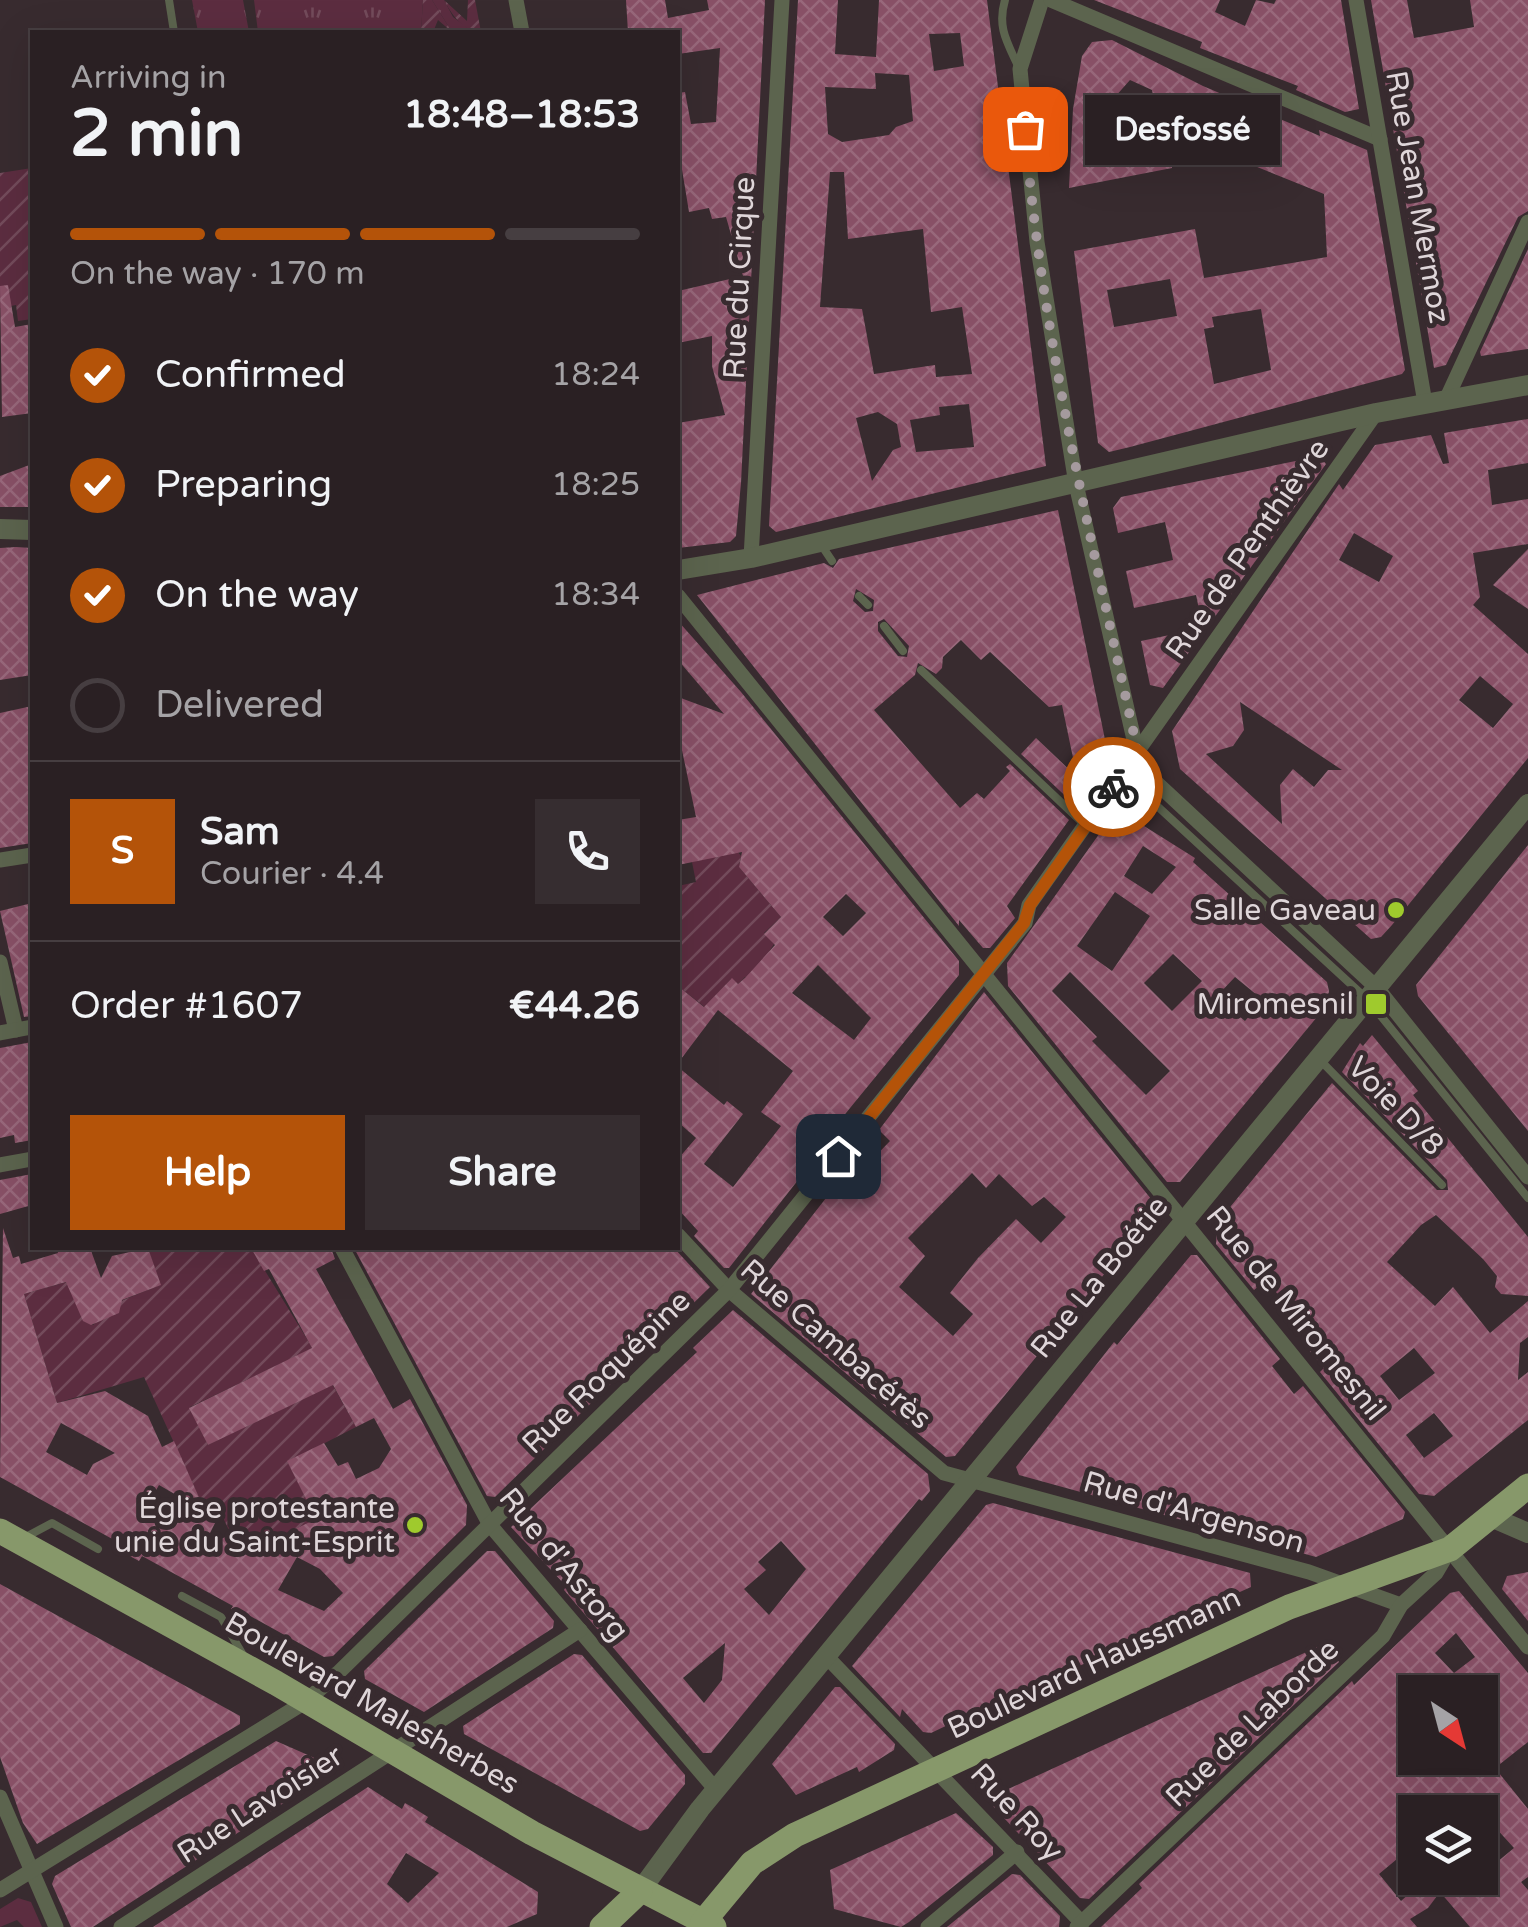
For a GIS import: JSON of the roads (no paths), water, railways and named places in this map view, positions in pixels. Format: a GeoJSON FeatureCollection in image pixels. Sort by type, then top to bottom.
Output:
{"type":"FeatureCollection","features":[{"type":"Feature","properties":{"kind":"main road","name":"Boulevard Haussmann"},"geometry":{"type":"LineString","coordinates":[[708,1925],[762,1855],[795,1835],[1340,1587],[1450,1549],[1528,1486]]}},
{"type":"Feature","properties":{"kind":"main road","name":"Boulevard Malesherbes"},"geometry":{"type":"LineString","coordinates":[[9,1536],[389,1752],[708,1925]]}},
{"type":"Feature","properties":{"kind":"main road"},"geometry":{"type":"LineString","coordinates":[[602,1927],[640,1891]]}},
{"type":"Feature","properties":{"kind":"street"},"geometry":{"type":"LineString","coordinates":[[516,0],[522,30]]}},
{"type":"Feature","properties":{"kind":"street","name":"Rue du Cirque"},"geometry":{"type":"LineString","coordinates":[[752,558],[782,0]]}},
{"type":"Feature","properties":{"kind":"street"},"geometry":{"type":"LineString","coordinates":[[1042,0],[1020,69],[1036,242],[1076,484],[1138,753],[1148,775],[1372,994],[1528,1177]]}},
{"type":"Feature","properties":{"kind":"street"},"geometry":{"type":"LineString","coordinates":[[1051,0],[1076,5],[1380,139]]}},
{"type":"Feature","properties":{"kind":"street","name":"Rue Jean Mermoz"},"geometry":{"type":"LineString","coordinates":[[1356,0],[1380,139],[1436,402]]}},
{"type":"Feature","properties":{"kind":"street"},"geometry":{"type":"LineString","coordinates":[[1436,402],[1528,222]]}},
{"type":"Feature","properties":{"kind":"street"},"geometry":{"type":"LineString","coordinates":[[680,570],[826,552],[1076,484],[1376,413],[1528,384]]}},
{"type":"Feature","properties":{"kind":"street","name":"Rue de Penthièvre"},"geometry":{"type":"LineString","coordinates":[[729,1290],[982,970],[1024,923],[1030,905],[1376,413]]}},
{"type":"Feature","properties":{"kind":"street"},"geometry":{"type":"LineString","coordinates":[[0,528],[30,530]]}},
{"type":"Feature","properties":{"kind":"street","name":"Rue de Miromesnil"},"geometry":{"type":"LineString","coordinates":[[680,598],[1528,1647]]}},
{"type":"Feature","properties":{"kind":"street","name":"Rue La Boétie"},"geometry":{"type":"LineString","coordinates":[[640,1891],[716,1790],[1528,804]]}},
{"type":"Feature","properties":{"kind":"street"},"geometry":{"type":"LineString","coordinates":[[0,860],[30,855]]}},
{"type":"Feature","properties":{"kind":"street"},"geometry":{"type":"LineString","coordinates":[[0,962],[16,1030]]}},
{"type":"Feature","properties":{"kind":"street"},"geometry":{"type":"LineString","coordinates":[[0,1165],[30,1160]]}},
{"type":"Feature","properties":{"kind":"street","name":"Rue Cambacérès"},"geometry":{"type":"LineString","coordinates":[[680,1237],[729,1290],[944,1473],[969,1482]]}},
{"type":"Feature","properties":{"kind":"street","name":"Rue d'Astorg"},"geometry":{"type":"LineString","coordinates":[[343,1250],[490,1525],[716,1790]]}},
{"type":"Feature","properties":{"kind":"street","name":"Rue Roquépine"},"geometry":{"type":"LineString","coordinates":[[0,1890],[306,1702],[729,1290]]}},
{"type":"Feature","properties":{"kind":"street","name":"Rue d'Argenson"},"geometry":{"type":"LineString","coordinates":[[969,1482],[999,1486],[1309,1572],[1340,1587],[1401,1605]]}},
{"type":"Feature","properties":{"kind":"street"},"geometry":{"type":"LineString","coordinates":[[1491,1517],[1528,1533]]}},
{"type":"Feature","properties":{"kind":"street","name":"Rue de Laborde"},"geometry":{"type":"LineString","coordinates":[[1079,1925],[1383,1636],[1401,1605],[1436,1573],[1450,1549]]}},
{"type":"Feature","properties":{"kind":"street","name":"Rue Lavoisier"},"geometry":{"type":"LineString","coordinates":[[121,1927],[580,1630]]}},
{"type":"Feature","properties":{"kind":"street","name":"Rue Roy"},"geometry":{"type":"LineString","coordinates":[[826,1656],[940,1770],[1079,1925]]}},
{"type":"Feature","properties":{"kind":"street"},"geometry":{"type":"LineString","coordinates":[[0,1797],[4,1815],[56,1927]]}},
{"type":"Feature","properties":{"kind":"street"},"geometry":{"type":"LineString","coordinates":[[928,1927],[1017,1852]]}},
{"type":"Feature","properties":{"kind":"lane"},"geometry":{"type":"LineString","coordinates":[[169,0],[174,30]]}},
{"type":"Feature","properties":{"kind":"lane"},"geometry":{"type":"LineString","coordinates":[[1005,0],[1000,18],[1002,33],[1020,69]]}},
{"type":"Feature","properties":{"kind":"lane"},"geometry":{"type":"LineString","coordinates":[[859,596],[868,605]]}},
{"type":"Feature","properties":{"kind":"lane"},"geometry":{"type":"LineString","coordinates":[[884,626],[903,650]]}},
{"type":"Feature","properties":{"kind":"lane"},"geometry":{"type":"LineString","coordinates":[[921,670],[1086,826]]}},
{"type":"Feature","properties":{"kind":"lane"},"geometry":{"type":"LineString","coordinates":[[1372,994],[1528,1198]]}},
{"type":"Feature","properties":{"kind":"lane","name":"Voie D/8"},"geometry":{"type":"LineString","coordinates":[[1319,1059],[1442,1185]]}},
{"type":"Feature","properties":{"kind":"lane"},"geometry":{"type":"LineString","coordinates":[[838,1156],[858,1175]]}},
{"type":"Feature","properties":{"kind":"lane"},"geometry":{"type":"LineString","coordinates":[[9,1536],[52,1524],[98,1548]]}},
{"type":"Feature","properties":{"kind":"lane"},"geometry":{"type":"LineString","coordinates":[[182,1596],[221,1618],[252,1672]]}},
{"type":"Feature","properties":{"kind":"place","name":"Desfossé"},"geometry":{"type":"Point","coordinates":[1025,129]}},
{"type":"Feature","properties":{"kind":"place","name":"Salle Gaveau"},"geometry":{"type":"Point","coordinates":[1396,910]}},
{"type":"Feature","properties":{"kind":"place","name":"Miromesnil"},"geometry":{"type":"Point","coordinates":[1376,1004]}},
{"type":"Feature","properties":{"kind":"place","name":"Église protestante unie du Saint-Esprit"},"geometry":{"type":"Point","coordinates":[415,1525]}}]}
